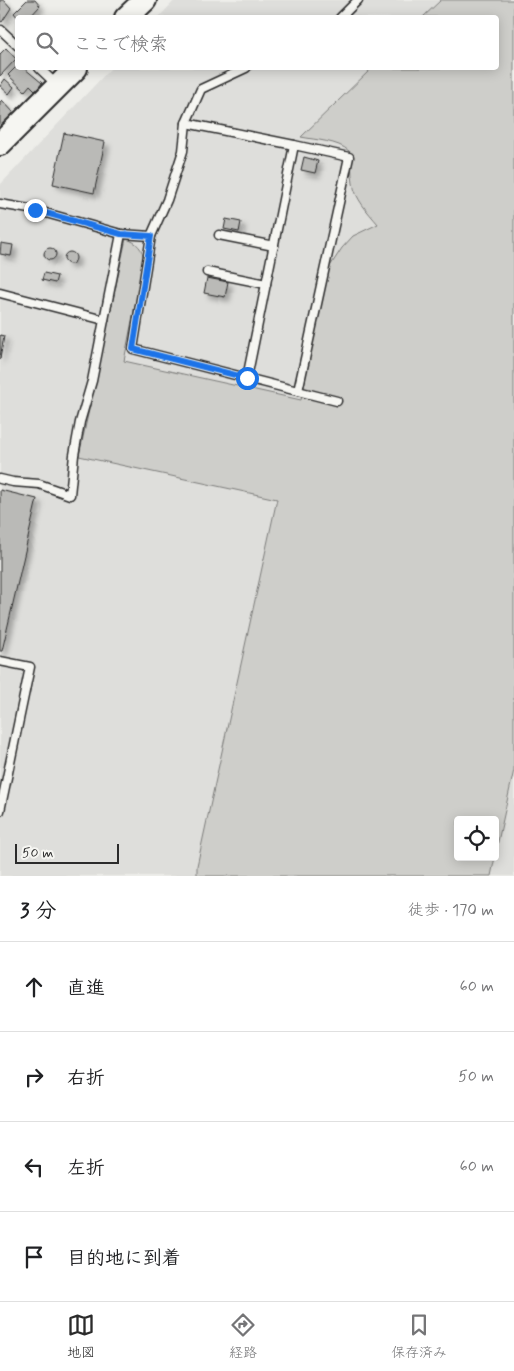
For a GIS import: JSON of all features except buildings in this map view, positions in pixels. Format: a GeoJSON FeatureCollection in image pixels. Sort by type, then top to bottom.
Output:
{"type":"FeatureCollection","features":[{"type":"Feature","properties":{"kind":"street"},"geometry":{"type":"LineString","coordinates":[[129,15],[145,0]]}},
{"type":"Feature","properties":{"kind":"street"},"geometry":{"type":"LineString","coordinates":[[0,144],[74,70]]}},
{"type":"Feature","properties":{"kind":"lane"},"geometry":{"type":"LineString","coordinates":[[343,15],[358,0]]}},
{"type":"Feature","properties":{"kind":"lane"},"geometry":{"type":"LineString","coordinates":[[1,30],[15,43]]}},
{"type":"Feature","properties":{"kind":"lane"},"geometry":{"type":"LineString","coordinates":[[41,70],[58,86]]}},
{"type":"Feature","properties":{"kind":"lane"},"geometry":{"type":"LineString","coordinates":[[242,70],[201,89],[186,123],[183,151],[151,236],[133,349],[337,401]]}},
{"type":"Feature","properties":{"kind":"lane"},"geometry":{"type":"LineString","coordinates":[[186,123],[349,157],[298,391]]}},
{"type":"Feature","properties":{"kind":"lane"},"geometry":{"type":"LineString","coordinates":[[247,378],[294,145]]}},
{"type":"Feature","properties":{"kind":"lane"},"geometry":{"type":"LineString","coordinates":[[0,204],[35,210],[121,234],[151,236]]}},
{"type":"Feature","properties":{"kind":"lane"},"geometry":{"type":"LineString","coordinates":[[0,479],[39,484],[70,495],[80,422],[92,381],[121,234]]}},
{"type":"Feature","properties":{"kind":"lane"},"geometry":{"type":"LineString","coordinates":[[219,235],[274,246]]}},
{"type":"Feature","properties":{"kind":"lane"},"geometry":{"type":"LineString","coordinates":[[207,272],[266,284]]}},
{"type":"Feature","properties":{"kind":"lane"},"geometry":{"type":"LineString","coordinates":[[0,293],[104,320]]}},
{"type":"Feature","properties":{"kind":"lane"},"geometry":{"type":"LineString","coordinates":[[0,661],[30,667],[0,811]]}},
{"type":"Feature","properties":{"kind":"shaded area"},"geometry":{"type":"Polygon","coordinates":[[[175,0],[514,0],[514,876],[0,876],[0,185],[109,70],[499,70],[499,15],[161,15],[175,0]]]}},
{"type":"Feature","properties":{"kind":"shaded area"},"geometry":{"type":"Polygon","coordinates":[[[441,0],[514,0],[514,770],[499,837],[499,816],[454,816],[454,861],[494,861],[491,876],[197,876],[197,866],[277,499],[79,456],[126,239],[139,246],[144,260],[124,361],[301,400],[325,274],[342,248],[353,236],[378,224],[362,205],[354,189],[349,151],[333,143],[301,137],[370,70],[499,70],[499,15],[425,15],[441,0]]]}},
{"type":"Feature","properties":{"kind":"route"},"geometry":{"type":"LineString","coordinates":[[35,210],[121,234],[151,236],[133,349],[247,378]]}}]}
